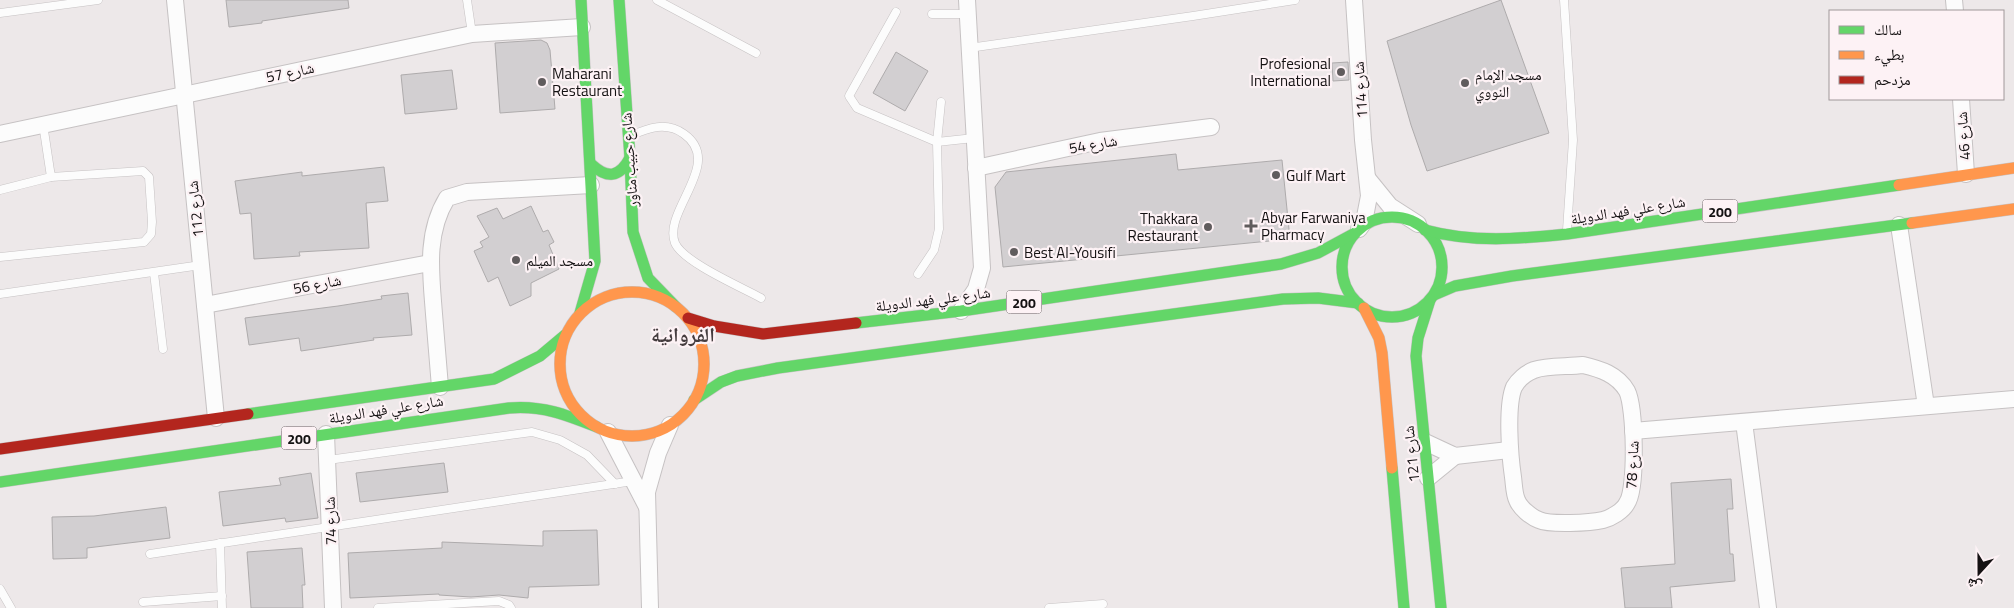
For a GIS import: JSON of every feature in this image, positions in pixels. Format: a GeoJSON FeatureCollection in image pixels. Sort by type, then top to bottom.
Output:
{"type":"FeatureCollection","features":[{"type":"Feature","properties":{"kind":"main road"},"geometry":{"type":"LineString","coordinates":[[580,313],[595,261],[581,0]]}},
{"type":"Feature","properties":{"kind":"main road","name":"شارع حبيب مناور"},"geometry":{"type":"LineString","coordinates":[[619,0],[633,232],[648,278],[676,307]]}},
{"type":"Feature","properties":{"kind":"main road"},"geometry":{"type":"LineString","coordinates":[[591,164],[598,172],[608,175],[618,173],[626,167],[630,158]]}},
{"type":"Feature","properties":{"kind":"main road","name":"شارع علي فهد الدويلة"},"geometry":{"type":"LineString","coordinates":[[1422,227],[1453,237],[1480,240],[1510,240],[1567,234],[2014,168]]}},
{"type":"Feature","properties":{"kind":"main road"},"geometry":{"type":"LineString","coordinates":[[2000,212],[2014,202]]}},
{"type":"Feature","properties":{"kind":"main road","name":"200"},"geometry":{"type":"LineString","coordinates":[[694,400],[721,382],[736,376],[778,368],[1283,299],[1318,298],[1361,305],[1384,315],[1406,315],[1419,309],[1432,297],[1455,286],[1512,276],[2014,209]]}},
{"type":"Feature","properties":{"kind":"main road","name":"200"},"geometry":{"type":"LineString","coordinates":[[1357,231],[1373,221],[1388,217],[1403,218],[1422,227]]}},
{"type":"Feature","properties":{"kind":"main road"},"geometry":{"type":"LineString","coordinates":[[1422,227],[1435,240],[1442,268],[1440,282],[1432,297]]}},
{"type":"Feature","properties":{"kind":"main road"},"geometry":{"type":"LineString","coordinates":[[1357,231],[1346,250],[1342,269],[1344,282],[1350,293],[1361,305]]}},
{"type":"Feature","properties":{"kind":"main road","name":"شارع علي فهد الدويلة"},"geometry":{"type":"LineString","coordinates":[[688,318],[714,326],[763,334],[961,311],[1281,264],[1318,252],[1357,231]]}},
{"type":"Feature","properties":{"kind":"main road","name":"200"},"geometry":{"type":"LineString","coordinates":[[627,292],[661,298],[676,307],[688,318],[699,337],[704,358],[702,380],[694,400],[681,417],[656,432],[624,436],[603,429],[580,414],[568,396],[563,383],[560,356],[565,335],[580,313],[602,298],[627,292]]}},
{"type":"Feature","properties":{"kind":"main road","name":"شارع 121"},"geometry":{"type":"LineString","coordinates":[[1432,297],[1418,338],[1416,356],[1440,608]]}},
{"type":"Feature","properties":{"kind":"main road","name":"شارع 121"},"geometry":{"type":"LineString","coordinates":[[1361,305],[1379,338],[1382,352],[1404,608]]}},
{"type":"Feature","properties":{"kind":"main road","name":"شارع علي فهد الدويلة"},"geometry":{"type":"LineString","coordinates":[[0,449],[494,379],[536,361],[550,351],[565,335]]}},
{"type":"Feature","properties":{"kind":"main road"},"geometry":{"type":"LineString","coordinates":[[459,384],[467,388],[471,403]]}},
{"type":"Feature","properties":{"kind":"main road","name":"شارع علي فهد الدويلة"},"geometry":{"type":"LineString","coordinates":[[0,482],[326,434],[471,403],[534,407],[556,412],[603,429]]}},
{"type":"Feature","properties":{"kind":"street","name":"شارع 112"},"geometry":{"type":"LineString","coordinates":[[175,0],[216,418]]}},
{"type":"Feature","properties":{"kind":"street","name":"شارع 114"},"geometry":{"type":"LineString","coordinates":[[1354,0],[1363,140],[1369,196],[1367,211],[1357,231]]}},
{"type":"Feature","properties":{"kind":"street"},"geometry":{"type":"LineString","coordinates":[[961,311],[976,289],[982,268],[967,7]]}},
{"type":"Feature","properties":{"kind":"street","name":"شارع 57"},"geometry":{"type":"LineString","coordinates":[[0,134],[472,34],[582,26]]}},
{"type":"Feature","properties":{"kind":"street","name":"شارع 46"},"geometry":{"type":"LineString","coordinates":[[1961,100],[1966,174]]}},
{"type":"Feature","properties":{"kind":"street","name":"شارع 54"},"geometry":{"type":"LineString","coordinates":[[976,168],[1100,141],[1211,127]]}},
{"type":"Feature","properties":{"kind":"street"},"geometry":{"type":"LineString","coordinates":[[1368,179],[1390,206],[1422,227]]}},
{"type":"Feature","properties":{"kind":"street"},"geometry":{"type":"LineString","coordinates":[[440,387],[430,263],[433,233],[440,210],[447,198],[467,192],[591,185]]}},
{"type":"Feature","properties":{"kind":"street"},"geometry":{"type":"LineString","coordinates":[[1899,225],[1926,406]]}},
{"type":"Feature","properties":{"kind":"street","name":"شارع 56"},"geometry":{"type":"LineString","coordinates":[[205,305],[430,263]]}},
{"type":"Feature","properties":{"kind":"street","name":"شارع 78"},"geometry":{"type":"LineString","coordinates":[[1583,365],[1604,370],[1628,392],[1633,431],[1633,483],[1628,503],[1620,512],[1603,520],[1553,523],[1539,520],[1528,513],[1516,500],[1509,450],[1511,400],[1514,387],[1524,375],[1535,370],[1583,365]]}},
{"type":"Feature","properties":{"kind":"street","name":"شارع 78"},"geometry":{"type":"LineString","coordinates":[[1633,431],[2014,399]]}},
{"type":"Feature","properties":{"kind":"street"},"geometry":{"type":"LineString","coordinates":[[1744,422],[1768,608]]}},
{"type":"Feature","properties":{"kind":"street"},"geometry":{"type":"LineString","coordinates":[[650,608],[647,492],[652,472],[670,425]]}},
{"type":"Feature","properties":{"kind":"street"},"geometry":{"type":"LineString","coordinates":[[603,429],[647,507]]}},
{"type":"Feature","properties":{"kind":"street","name":"شارع 74"},"geometry":{"type":"LineString","coordinates":[[326,434],[333,608]]}},
{"type":"Feature","properties":{"kind":"street"},"geometry":{"type":"LineString","coordinates":[[1425,442],[1455,456],[1509,450]]}},
{"type":"Feature","properties":{"kind":"street"},"geometry":{"type":"LineString","coordinates":[[1428,478],[1455,456]]}},
{"type":"Feature","properties":{"kind":"lane"},"geometry":{"type":"LineString","coordinates":[[0,13],[98,0]]}},
{"type":"Feature","properties":{"kind":"lane"},"geometry":{"type":"LineString","coordinates":[[467,0],[472,34]]}},
{"type":"Feature","properties":{"kind":"lane"},"geometry":{"type":"LineString","coordinates":[[657,0],[756,53]]}},
{"type":"Feature","properties":{"kind":"lane"},"geometry":{"type":"LineString","coordinates":[[969,48],[1296,0]]}},
{"type":"Feature","properties":{"kind":"lane"},"geometry":{"type":"LineString","coordinates":[[1564,0],[1573,140],[1567,234]]}},
{"type":"Feature","properties":{"kind":"lane"},"geometry":{"type":"LineString","coordinates":[[932,14],[967,7]]}},
{"type":"Feature","properties":{"kind":"lane"},"geometry":{"type":"LineString","coordinates":[[896,12],[849,96],[858,108],[937,142],[974,138]]}},
{"type":"Feature","properties":{"kind":"lane"},"geometry":{"type":"LineString","coordinates":[[918,274],[934,250],[939,229],[937,142],[941,102]]}},
{"type":"Feature","properties":{"kind":"lane"},"geometry":{"type":"LineString","coordinates":[[43,124],[51,178]]}},
{"type":"Feature","properties":{"kind":"lane"},"geometry":{"type":"LineString","coordinates":[[628,136],[660,126],[676,128],[688,136],[696,150],[697,172],[679,213],[675,228],[675,242],[685,257],[761,298]]}},
{"type":"Feature","properties":{"kind":"lane"},"geometry":{"type":"LineString","coordinates":[[0,190],[51,178],[144,171],[149,177],[152,222],[151,234],[144,242],[0,257]]}},
{"type":"Feature","properties":{"kind":"lane"},"geometry":{"type":"LineString","coordinates":[[0,294],[201,265]]}},
{"type":"Feature","properties":{"kind":"lane"},"geometry":{"type":"LineString","coordinates":[[154,273],[163,349]]}},
{"type":"Feature","properties":{"kind":"lane"},"geometry":{"type":"LineString","coordinates":[[328,460],[532,432],[560,440],[587,455],[615,484]]}},
{"type":"Feature","properties":{"kind":"lane"},"geometry":{"type":"LineString","coordinates":[[150,554],[633,481]]}},
{"type":"Feature","properties":{"kind":"lane"},"geometry":{"type":"LineString","coordinates":[[220,543],[222,608]]}},
{"type":"Feature","properties":{"kind":"lane"},"geometry":{"type":"LineString","coordinates":[[0,589],[11,608]]}},
{"type":"Feature","properties":{"kind":"lane"},"geometry":{"type":"LineString","coordinates":[[143,602],[222,596]]}},
{"type":"Feature","properties":{"kind":"lane"},"geometry":{"type":"LineString","coordinates":[[378,608],[500,601],[511,608]]}},
{"type":"Feature","properties":{"kind":"lane"},"geometry":{"type":"LineString","coordinates":[[1050,608],[1102,604]]}},
{"type":"Feature","properties":{"kind":"building"},"geometry":{"type":"Polygon","coordinates":[[[226,0],[348,0],[349,8],[229,27],[226,0]]]}},
{"type":"Feature","properties":{"kind":"building","name":"مسجد الإمام النووي"},"geometry":{"type":"Polygon","coordinates":[[[1501,0],[1549,133],[1427,171],[1411,125],[1387,41],[1501,0]]]}},
{"type":"Feature","properties":{"kind":"building"},"geometry":{"type":"Polygon","coordinates":[[[541,40],[547,43],[550,50],[555,109],[500,113],[495,43],[541,40]]]}},
{"type":"Feature","properties":{"kind":"building"},"geometry":{"type":"Polygon","coordinates":[[[896,52],[928,71],[905,111],[873,93],[896,52]]]}},
{"type":"Feature","properties":{"kind":"building","name":"Profesional International"},"geometry":{"type":"Polygon","coordinates":[[[1348,62],[1349,80],[1333,81],[1332,63],[1348,62]]]}},
{"type":"Feature","properties":{"kind":"building"},"geometry":{"type":"Polygon","coordinates":[[[452,70],[457,109],[405,114],[401,75],[452,70]]]}},
{"type":"Feature","properties":{"kind":"building"},"geometry":{"type":"Polygon","coordinates":[[[1176,154],[1178,170],[1282,160],[1290,239],[1003,267],[995,187],[1006,172],[1176,154]]]}},
{"type":"Feature","properties":{"kind":"building"},"geometry":{"type":"Polygon","coordinates":[[[384,167],[388,201],[366,203],[369,248],[299,252],[300,256],[254,259],[251,213],[240,214],[235,181],[302,172],[302,176],[384,167]]]}},
{"type":"Feature","properties":{"kind":"building","name":"مسجد الميلم"},"geometry":{"type":"Polygon","coordinates":[[[531,206],[543,232],[548,230],[554,242],[549,245],[559,269],[531,283],[531,296],[510,306],[498,277],[488,282],[474,251],[483,247],[480,242],[489,237],[477,216],[497,208],[503,219],[531,206]]]}},
{"type":"Feature","properties":{"kind":"building"},"geometry":{"type":"Polygon","coordinates":[[[408,293],[412,335],[373,338],[374,340],[301,351],[299,338],[249,345],[245,318],[338,306],[382,299],[381,296],[408,293]]]}},
{"type":"Feature","properties":{"kind":"building"},"geometry":{"type":"Polygon","coordinates":[[[444,463],[448,492],[360,502],[356,473],[444,463]]]}},
{"type":"Feature","properties":{"kind":"building"},"geometry":{"type":"Polygon","coordinates":[[[311,473],[318,518],[286,522],[285,518],[223,526],[219,492],[281,485],[279,478],[311,473]]]}},
{"type":"Feature","properties":{"kind":"building"},"geometry":{"type":"Polygon","coordinates":[[[1731,479],[1733,509],[1727,509],[1730,554],[1733,554],[1735,581],[1670,587],[1672,608],[1625,608],[1621,568],[1675,564],[1671,483],[1731,479]]]}},
{"type":"Feature","properties":{"kind":"building"},"geometry":{"type":"Polygon","coordinates":[[[166,507],[170,538],[87,548],[87,558],[53,559],[52,517],[94,516],[166,507]]]}},
{"type":"Feature","properties":{"kind":"building"},"geometry":{"type":"Polygon","coordinates":[[[597,530],[599,585],[529,587],[528,598],[499,595],[471,597],[439,594],[350,598],[348,553],[442,548],[442,542],[543,546],[543,531],[597,530]]]}},
{"type":"Feature","properties":{"kind":"building"},"geometry":{"type":"Polygon","coordinates":[[[302,548],[305,585],[302,585],[303,608],[251,608],[247,552],[302,548]]]}},
{"type":"Feature","properties":{"kind":"traffic: fast"},"geometry":{"type":"LineString","coordinates":[[580,313],[595,261],[581,0]]}},
{"type":"Feature","properties":{"kind":"traffic: fast"},"geometry":{"type":"LineString","coordinates":[[619,0],[633,232],[648,278],[676,307]]}},
{"type":"Feature","properties":{"kind":"traffic: fast"},"geometry":{"type":"LineString","coordinates":[[591,164],[602,172],[612,174],[622,169],[630,158]]}},
{"type":"Feature","properties":{"kind":"traffic: fast"},"geometry":{"type":"LineString","coordinates":[[1425,230],[1461,237],[1496,239],[1549,236],[1899,185]]}},
{"type":"Feature","properties":{"kind":"traffic: fast"},"geometry":{"type":"LineString","coordinates":[[1392,217],[1411,221],[1427,232],[1438,248],[1442,267],[1438,286],[1427,302],[1411,313],[1392,317],[1373,313],[1357,302],[1346,286],[1342,267],[1346,248],[1357,232],[1373,221],[1392,217]]}},
{"type":"Feature","properties":{"kind":"traffic: fast"},"geometry":{"type":"LineString","coordinates":[[1434,295],[1455,286],[1512,276],[1912,223]]}},
{"type":"Feature","properties":{"kind":"traffic: fast"},"geometry":{"type":"LineString","coordinates":[[856,323],[961,311],[1281,264],[1318,253],[1355,233]]}},
{"type":"Feature","properties":{"kind":"traffic: fast"},"geometry":{"type":"LineString","coordinates":[[694,400],[721,382],[737,376],[778,368],[1283,299],[1318,298],[1358,303]]}},
{"type":"Feature","properties":{"kind":"traffic: fast"},"geometry":{"type":"LineString","coordinates":[[1430,300],[1418,338],[1416,356],[1441,608]]}},
{"type":"Feature","properties":{"kind":"traffic: fast"},"geometry":{"type":"LineString","coordinates":[[248,414],[494,379],[540,356],[565,335]]}},
{"type":"Feature","properties":{"kind":"traffic: fast"},"geometry":{"type":"LineString","coordinates":[[0,482],[509,408],[521,407],[543,410],[565,415],[597,427]]}},
{"type":"Feature","properties":{"kind":"traffic: fast"},"geometry":{"type":"LineString","coordinates":[[1392,468],[1404,608]]}},
{"type":"Feature","properties":{"kind":"traffic: slow"},"geometry":{"type":"LineString","coordinates":[[1899,185],[2014,168]]}},
{"type":"Feature","properties":{"kind":"traffic: slow"},"geometry":{"type":"LineString","coordinates":[[1912,223],[2014,209]]}},
{"type":"Feature","properties":{"kind":"traffic: slow"},"geometry":{"type":"LineString","coordinates":[[632,292],[659,298],[672,304],[683,313],[692,324],[698,337],[704,364],[698,391],[692,404],[683,415],[672,424],[659,430],[632,436],[605,430],[592,424],[581,415],[572,404],[566,391],[560,364],[566,337],[572,324],[581,313],[592,304],[605,298],[632,292]]}},
{"type":"Feature","properties":{"kind":"traffic: slow"},"geometry":{"type":"LineString","coordinates":[[1364,308],[1379,338],[1382,353],[1392,468]]}},
{"type":"Feature","properties":{"kind":"traffic: jam"},"geometry":{"type":"LineString","coordinates":[[688,318],[714,326],[763,334],[856,323]]}},
{"type":"Feature","properties":{"kind":"traffic: jam"},"geometry":{"type":"LineString","coordinates":[[0,449],[248,414]]}},
{"type":"Feature","properties":{"kind":"place","name":"Profesional International"},"geometry":{"type":"Point","coordinates":[1341,72]}},
{"type":"Feature","properties":{"kind":"place","name":"Maharani Restaurant"},"geometry":{"type":"Point","coordinates":[542,82]}},
{"type":"Feature","properties":{"kind":"place","name":"مسجد الإمام النووي"},"geometry":{"type":"Point","coordinates":[1465,83]}},
{"type":"Feature","properties":{"kind":"place","name":"Gulf Mart"},"geometry":{"type":"Point","coordinates":[1276,175]}},
{"type":"Feature","properties":{"kind":"place","name":"Abyar Farwaniya Pharmacy"},"geometry":{"type":"Point","coordinates":[1251,226]}},
{"type":"Feature","properties":{"kind":"place","name":"Thakkara Restaurant"},"geometry":{"type":"Point","coordinates":[1208,227]}},
{"type":"Feature","properties":{"kind":"place","name":"Best Al-Yousifi"},"geometry":{"type":"Point","coordinates":[1014,252]}},
{"type":"Feature","properties":{"kind":"place","name":"مسجد الميلم"},"geometry":{"type":"Point","coordinates":[516,260]}},
{"type":"Feature","properties":{"kind":"district","name":"الفروانية"},"geometry":{"type":"Point","coordinates":[683,334]}}]}
